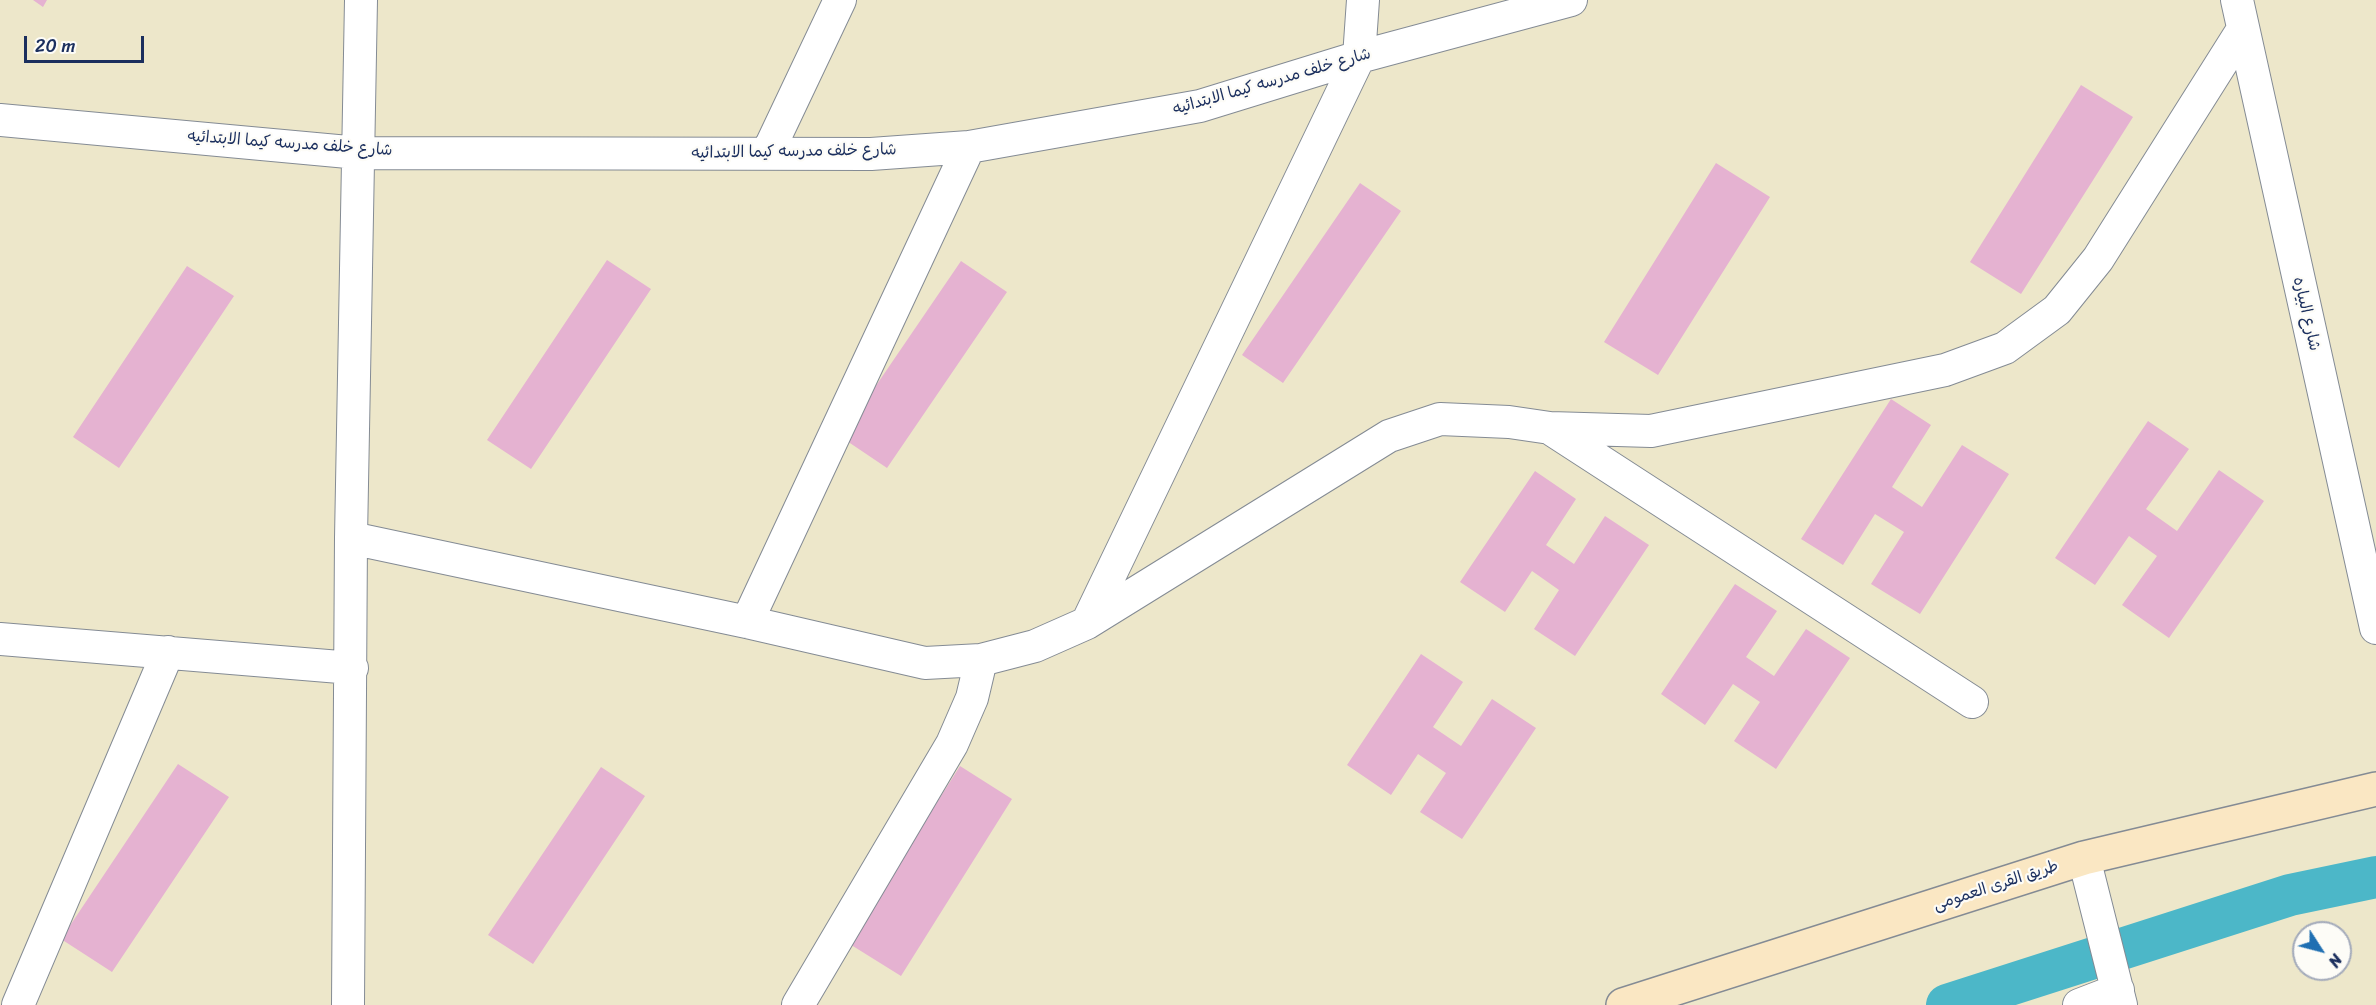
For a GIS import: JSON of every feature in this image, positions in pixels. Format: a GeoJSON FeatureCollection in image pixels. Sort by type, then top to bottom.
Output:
{"type":"FeatureCollection","features":[{"type":"Feature","properties":{"kind":"street"},"geometry":{"type":"LineString","coordinates":[[348,1005],[352,668],[351,538],[361,0]]}},
{"type":"Feature","properties":{"kind":"street"},"geometry":{"type":"LineString","coordinates":[[767,154],[840,0]]}},
{"type":"Feature","properties":{"kind":"street"},"geometry":{"type":"LineString","coordinates":[[1087,623],[1359,57],[1363,0]]}},
{"type":"Feature","properties":{"kind":"street","name":"شارع خلف مدرسه كيما الابتدائيه"},"geometry":{"type":"LineString","coordinates":[[0,120],[359,153],[871,154],[969,147],[1200,106],[1359,57],[1570,0]]}},
{"type":"Feature","properties":{"kind":"street"},"geometry":{"type":"LineString","coordinates":[[351,538],[747,622],[925,663],[981,660],[1035,646],[1087,623],[1389,436],[1440,419],[1509,422],[1550,428],[1651,431],[1945,370],[2005,348],[2057,310],[2098,259],[2240,15]]}},
{"type":"Feature","properties":{"kind":"street","name":"شارع البياره"},"geometry":{"type":"LineString","coordinates":[[2240,15],[2376,628]]}},
{"type":"Feature","properties":{"kind":"street"},"geometry":{"type":"LineString","coordinates":[[747,622],[969,147]]}},
{"type":"Feature","properties":{"kind":"street"},"geometry":{"type":"LineString","coordinates":[[1550,428],[1972,702]]}},
{"type":"Feature","properties":{"kind":"street"},"geometry":{"type":"LineString","coordinates":[[0,639],[352,668]]}},
{"type":"Feature","properties":{"kind":"street"},"geometry":{"type":"LineString","coordinates":[[18,1005],[168,652]]}},
{"type":"Feature","properties":{"kind":"street"},"geometry":{"type":"LineString","coordinates":[[798,1005],[952,744],[972,698],[981,660]]}},
{"type":"Feature","properties":{"kind":"street","name":"طريق القرى العمومى"},"geometry":{"type":"LineString","coordinates":[[1623,1005],[2087,870],[2376,789]]}},
{"type":"Feature","properties":{"kind":"street"},"geometry":{"type":"LineString","coordinates":[[2079,1005],[2117,990],[2087,870]]}},
{"type":"Feature","properties":{"kind":"building"},"geometry":{"type":"Polygon","coordinates":[[[33,0],[47,0],[43,7],[33,0]]]}},
{"type":"Feature","properties":{"kind":"building"},"geometry":{"type":"Polygon","coordinates":[[[2081,85],[2133,117],[2021,294],[1970,262],[2081,85]]]}},
{"type":"Feature","properties":{"kind":"building"},"geometry":{"type":"Polygon","coordinates":[[[1716,163],[1770,197],[1658,375],[1604,342],[1716,163]]]}},
{"type":"Feature","properties":{"kind":"building"},"geometry":{"type":"Polygon","coordinates":[[[1360,183],[1401,211],[1283,383],[1242,355],[1360,183]]]}},
{"type":"Feature","properties":{"kind":"building"},"geometry":{"type":"Polygon","coordinates":[[[607,260],[651,289],[531,469],[487,440],[607,260]]]}},
{"type":"Feature","properties":{"kind":"building"},"geometry":{"type":"Polygon","coordinates":[[[961,261],[1007,292],[887,468],[841,437],[961,261]]]}},
{"type":"Feature","properties":{"kind":"building"},"geometry":{"type":"Polygon","coordinates":[[[187,266],[234,296],[119,468],[73,437],[187,266]]]}},
{"type":"Feature","properties":{"kind":"building"},"geometry":{"type":"Polygon","coordinates":[[[1891,399],[1931,425],[1892,487],[1922,507],[1962,445],[2009,474],[1920,614],[1871,584],[1904,532],[1875,514],[1843,565],[1801,539],[1891,399]]]}},
{"type":"Feature","properties":{"kind":"building"},"geometry":{"type":"Polygon","coordinates":[[[2148,421],[2189,449],[2146,509],[2177,531],[2219,470],[2264,501],[2169,638],[2122,605],[2157,556],[2129,536],[2095,585],[2055,558],[2148,421]]]}},
{"type":"Feature","properties":{"kind":"building"},"geometry":{"type":"Polygon","coordinates":[[[1535,471],[1576,499],[1546,545],[1574,564],[1605,516],[1649,545],[1575,656],[1534,629],[1559,590],[1532,571],[1505,612],[1460,582],[1535,471]]]}},
{"type":"Feature","properties":{"kind":"building"},"geometry":{"type":"Polygon","coordinates":[[[1735,584],[1777,611],[1746,657],[1774,676],[1806,629],[1850,658],[1776,769],[1734,741],[1760,702],[1733,684],[1705,725],[1661,694],[1735,584]]]}},
{"type":"Feature","properties":{"kind":"building"},"geometry":{"type":"Polygon","coordinates":[[[1421,654],[1463,682],[1433,727],[1461,746],[1492,699],[1536,728],[1462,839],[1420,812],[1446,773],[1418,754],[1391,795],[1347,765],[1421,654]]]}},
{"type":"Feature","properties":{"kind":"building"},"geometry":{"type":"Polygon","coordinates":[[[178,764],[229,797],[112,972],[61,939],[178,764]]]}},
{"type":"Feature","properties":{"kind":"building"},"geometry":{"type":"Polygon","coordinates":[[[960,766],[1012,799],[901,976],[848,943],[960,766]]]}},
{"type":"Feature","properties":{"kind":"building"},"geometry":{"type":"Polygon","coordinates":[[[601,767],[645,796],[533,964],[488,935],[601,767]]]}},
{"type":"Feature","properties":{"kind":"waterway"},"geometry":{"type":"LineString","coordinates":[[1947,1005],[2290,895],[2376,877]]}}]}
